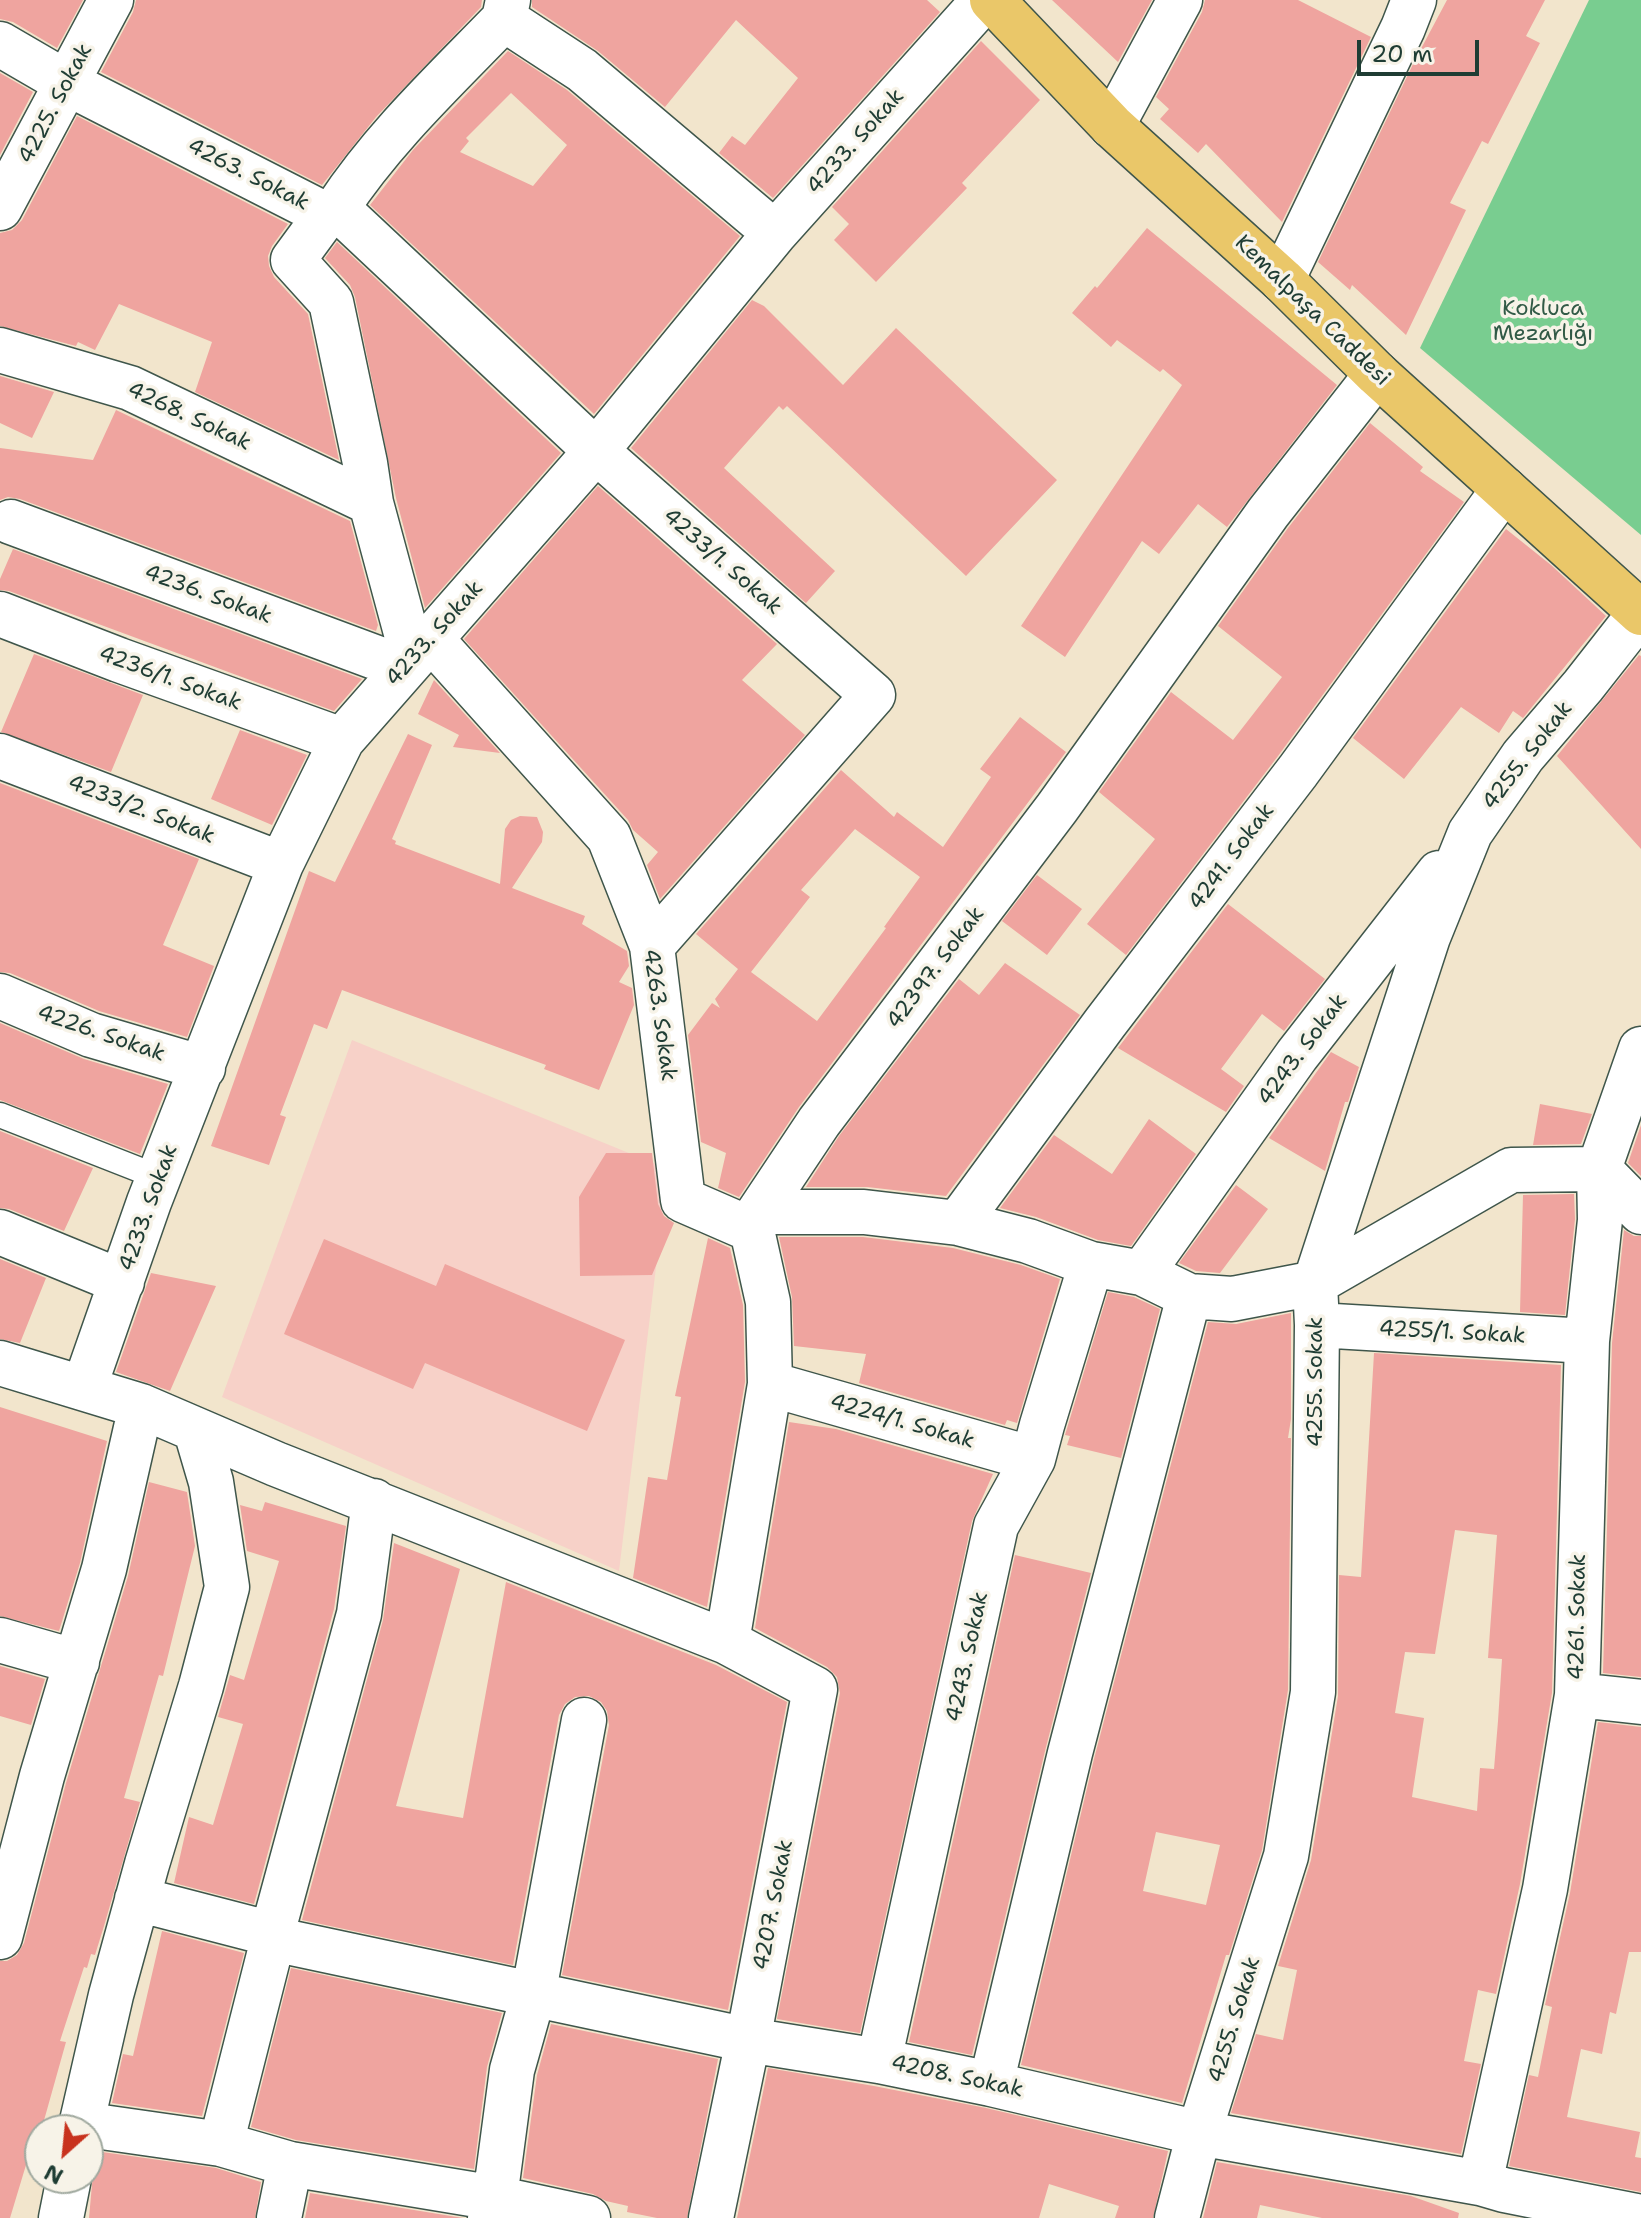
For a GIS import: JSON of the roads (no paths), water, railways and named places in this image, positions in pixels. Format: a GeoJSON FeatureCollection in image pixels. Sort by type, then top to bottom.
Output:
{"type":"FeatureCollection","features":[{"type":"Feature","properties":{"kind":"main road","name":"Kemalpaşa Caddesi"},"geometry":{"type":"LineString","coordinates":[[992,0],[1112,126],[1282,280],[1377,374],[1641,613]]}},
{"type":"Feature","properties":{"kind":"street","name":"4225. Sokak"},"geometry":{"type":"LineString","coordinates":[[0,208],[111,0]]}},
{"type":"Feature","properties":{"kind":"street","name":"4233. Sokak"},"geometry":{"type":"LineString","coordinates":[[84,1388],[158,1177],[281,864],[342,740],[596,451],[775,233],[984,0]]}},
{"type":"Feature","properties":{"kind":"street"},"geometry":{"type":"LineString","coordinates":[[1112,126],[1180,0]]}},
{"type":"Feature","properties":{"kind":"street"},"geometry":{"type":"LineString","coordinates":[[1282,280],[1414,0]]}},
{"type":"Feature","properties":{"kind":"street"},"geometry":{"type":"LineString","coordinates":[[332,212],[395,132],[506,10],[775,233]]}},
{"type":"Feature","properties":{"kind":"street","name":"4263. Sokak"},"geometry":{"type":"LineString","coordinates":[[0,44],[67,83],[332,212],[293,260],[331,302],[371,503],[416,655],[609,837],[652,946],[683,1200],[755,1221]]}},
{"type":"Feature","properties":{"kind":"street","name":"4233/1. Sokak"},"geometry":{"type":"LineString","coordinates":[[332,212],[596,451],[873,695],[652,946]]}},
{"type":"Feature","properties":{"kind":"street","name":"4268. Sokak"},"geometry":{"type":"LineString","coordinates":[[0,350],[130,388],[371,503]]}},
{"type":"Feature","properties":{"kind":"street","name":"42397. Sokak"},"geometry":{"type":"LineString","coordinates":[[755,1221],[819,1122],[1057,808],[1268,513],[1377,374]]}},
{"type":"Feature","properties":{"kind":"street","name":"4241. Sokak"},"geometry":{"type":"LineString","coordinates":[[958,1223],[1105,1023],[1298,771],[1504,489]]}},
{"type":"Feature","properties":{"kind":"street","name":"4236. Sokak"},"geometry":{"type":"LineString","coordinates":[[4,529],[416,655]]}},
{"type":"Feature","properties":{"kind":"street","name":"4255. Sokak"},"geometry":{"type":"LineString","coordinates":[[1177,2218],[1199,2133],[1286,1856],[1313,1692],[1316,1304],[1428,937],[1470,833],[1523,756],[1641,613]]}},
{"type":"Feature","properties":{"kind":"street","name":"4236/1. Sokak"},"geometry":{"type":"LineString","coordinates":[[0,614],[342,740]]}},
{"type":"Feature","properties":{"kind":"street","name":"4233/2. Sokak"},"geometry":{"type":"LineString","coordinates":[[0,756],[281,864]]}},
{"type":"Feature","properties":{"kind":"street","name":"4243. Sokak"},"geometry":{"type":"LineString","coordinates":[[1142,1273],[1297,1055],[1470,833]]}},
{"type":"Feature","properties":{"kind":"street","name":"4226. Sokak"},"geometry":{"type":"LineString","coordinates":[[0,996],[91,1035],[203,1068]]}},
{"type":"Feature","properties":{"kind":"street","name":"4261. Sokak"},"geometry":{"type":"LineString","coordinates":[[1494,2197],[1577,1695],[1587,1341],[1600,1220],[1599,1169],[1641,1049]]}},
{"type":"Feature","properties":{"kind":"street"},"geometry":{"type":"LineString","coordinates":[[0,1363],[141,1406],[196,1431],[727,1642],[770,1384],[768,1302],[755,1221],[864,1212],[958,1223],[1028,1241],[1091,1264],[1142,1273],[1189,1296],[1316,1304],[1511,1170],[1599,1169],[1641,1212]]}},
{"type":"Feature","properties":{"kind":"street"},"geometry":{"type":"LineString","coordinates":[[0,1232],[122,1282]]}},
{"type":"Feature","properties":{"kind":"street","name":"4243. Sokak"},"geometry":{"type":"LineString","coordinates":[[879,2061],[996,1526],[1033,1459],[1091,1264]]}},
{"type":"Feature","properties":{"kind":"street"},"geometry":{"type":"LineString","coordinates":[[991,2084],[1074,1738],[1189,1296]]}},
{"type":"Feature","properties":{"kind":"street","name":"4255/1. Sokak"},"geometry":{"type":"LineString","coordinates":[[1316,1304],[1587,1341]]}},
{"type":"Feature","properties":{"kind":"street","name":"4224/1. Sokak"},"geometry":{"type":"LineString","coordinates":[[770,1384],[1033,1459]]}},
{"type":"Feature","properties":{"kind":"street"},"geometry":{"type":"LineString","coordinates":[[0,1937],[42,1776],[104,1569],[141,1406]]}},
{"type":"Feature","properties":{"kind":"street"},"geometry":{"type":"LineString","coordinates":[[84,2114],[137,1899],[201,1686],[227,1587],[211,1482],[196,1431]]}},
{"type":"Feature","properties":{"kind":"street"},"geometry":{"type":"LineString","coordinates":[[221,2144],[272,1936],[359,1614],[374,1501]]}},
{"type":"Feature","properties":{"kind":"street"},"geometry":{"type":"LineString","coordinates":[[0,1640],[77,1662]]}},
{"type":"Feature","properties":{"kind":"street","name":"4207. Sokak"},"geometry":{"type":"LineString","coordinates":[[711,2218],[815,1689],[727,1642]]}},
{"type":"Feature","properties":{"kind":"street"},"geometry":{"type":"LineString","coordinates":[[1577,1695],[1641,1702]]}},
{"type":"Feature","properties":{"kind":"street"},"geometry":{"type":"LineString","coordinates":[[492,2208],[512,2070],[533,1996],[584,1720]]}},
{"type":"Feature","properties":{"kind":"street","name":"4208. Sokak"},"geometry":{"type":"LineString","coordinates":[[137,1899],[272,1936],[533,1996],[748,2040],[879,2061],[991,2084],[1494,2197],[1641,2217]]}},
{"type":"Feature","properties":{"kind":"street"},"geometry":{"type":"LineString","coordinates":[[104,2130],[221,2144],[290,2164],[492,2208],[588,2218]]}},
{"type":"Feature","properties":{"kind":"street"},"geometry":{"type":"LineString","coordinates":[[279,2218],[290,2164]]}},
{"type":"Feature","properties":{"kind":"street"},"geometry":{"type":"LineString","coordinates":[[61,2218],[66,2194]]}},
{"type":"Feature","properties":{"kind":"lane"},"geometry":{"type":"LineString","coordinates":[[0,1115],[158,1177]]}},
{"type":"Feature","properties":{"kind":"park label","name":"Kokluca Mezarlığı"},"geometry":{"type":"Point","coordinates":[1543,322]}}]}
